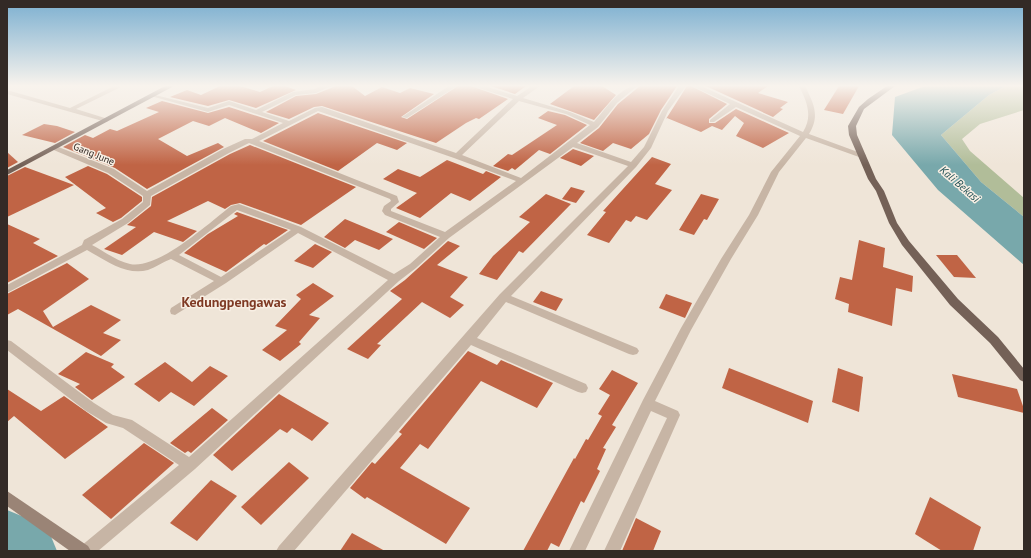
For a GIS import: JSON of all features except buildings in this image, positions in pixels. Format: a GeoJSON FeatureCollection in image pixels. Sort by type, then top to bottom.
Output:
{"type":"FeatureCollection","features":[{"type":"Feature","properties":{"kind":"main road"},"geometry":{"type":"LineString","coordinates":[[7,173],[121,112]]}},
{"type":"Feature","properties":{"kind":"main road"},"geometry":{"type":"LineString","coordinates":[[858,112],[852,126],[853,135],[872,179],[880,191],[893,223],[905,243],[954,302],[994,340],[1024,377]]}},
{"type":"Feature","properties":{"kind":"street"},"geometry":{"type":"LineString","coordinates":[[81,112],[106,120]]}},
{"type":"Feature","properties":{"kind":"street"},"geometry":{"type":"LineString","coordinates":[[256,112],[289,124]]}},
{"type":"Feature","properties":{"kind":"street"},"geometry":{"type":"LineString","coordinates":[[7,288],[87,246],[87,242],[125,221],[147,202],[146,195],[226,151],[248,141],[253,141],[311,112]]}},
{"type":"Feature","properties":{"kind":"street"},"geometry":{"type":"LineString","coordinates":[[331,112],[457,156],[522,181]]}},
{"type":"Feature","properties":{"kind":"street"},"geometry":{"type":"LineString","coordinates":[[405,118],[414,112]]}},
{"type":"Feature","properties":{"kind":"street"},"geometry":{"type":"LineString","coordinates":[[457,156],[503,112]]}},
{"type":"Feature","properties":{"kind":"street"},"geometry":{"type":"LineString","coordinates":[[561,112],[595,125]]}},
{"type":"Feature","properties":{"kind":"street"},"geometry":{"type":"LineString","coordinates":[[7,498],[84,551],[190,465],[395,279],[413,266],[446,236],[572,144],[595,125],[606,112]]}},
{"type":"Feature","properties":{"kind":"street"},"geometry":{"type":"LineString","coordinates":[[284,551],[504,297],[633,165],[647,148],[664,112]]}},
{"type":"Feature","properties":{"kind":"street"},"geometry":{"type":"LineString","coordinates":[[712,121],[724,112]]}},
{"type":"Feature","properties":{"kind":"street"},"geometry":{"type":"LineString","coordinates":[[753,112],[807,136],[862,155]]}},
{"type":"Feature","properties":{"kind":"street"},"geometry":{"type":"LineString","coordinates":[[577,551],[650,405],[685,330],[725,260],[751,220],[775,172],[807,136],[812,117],[810,112]]}},
{"type":"Feature","properties":{"kind":"street"},"geometry":{"type":"LineString","coordinates":[[253,141],[394,198],[396,202],[387,208],[386,211],[388,213],[446,236]]}},
{"type":"Feature","properties":{"kind":"street"},"geometry":{"type":"LineString","coordinates":[[572,144],[633,165]]}},
{"type":"Feature","properties":{"kind":"street","name":"Gang June"},"geometry":{"type":"LineString","coordinates":[[53,148],[111,171],[146,195]]}},
{"type":"Feature","properties":{"kind":"street"},"geometry":{"type":"LineString","coordinates":[[87,246],[132,268],[147,266],[166,257],[172,256],[234,208],[239,207],[298,229],[395,279]]}},
{"type":"Feature","properties":{"kind":"street"},"geometry":{"type":"LineString","coordinates":[[175,311],[298,229]]}},
{"type":"Feature","properties":{"kind":"street"},"geometry":{"type":"LineString","coordinates":[[172,256],[222,281]]}},
{"type":"Feature","properties":{"kind":"street"},"geometry":{"type":"LineString","coordinates":[[504,297],[633,351]]}},
{"type":"Feature","properties":{"kind":"street"},"geometry":{"type":"LineString","coordinates":[[469,339],[582,388]]}},
{"type":"Feature","properties":{"kind":"street"},"geometry":{"type":"LineString","coordinates":[[7,344],[90,407],[110,419],[127,424],[190,465]]}},
{"type":"Feature","properties":{"kind":"street"},"geometry":{"type":"LineString","coordinates":[[612,551],[674,416],[650,405]]}},
{"type":"Feature","properties":{"kind":"green space"},"geometry":{"type":"Polygon","coordinates":[[[969,112],[1018,112],[980,124],[962,139],[970,151],[1024,198],[1024,217],[981,182],[941,135],[969,112]]]}},
{"type":"Feature","properties":{"kind":"water","name":"Kali Bekasi"},"geometry":{"type":"Polygon","coordinates":[[[894,112],[969,112],[941,135],[981,182],[1024,217],[1024,265],[938,190],[892,135],[894,112]]]}},
{"type":"Feature","properties":{"kind":"waterway"},"geometry":{"type":"LineString","coordinates":[[7,534],[33,551]]}},
{"type":"Feature","properties":{"kind":"district","name":"Kedungpengawas"},"geometry":{"type":"Point","coordinates":[234,302]}}]}
